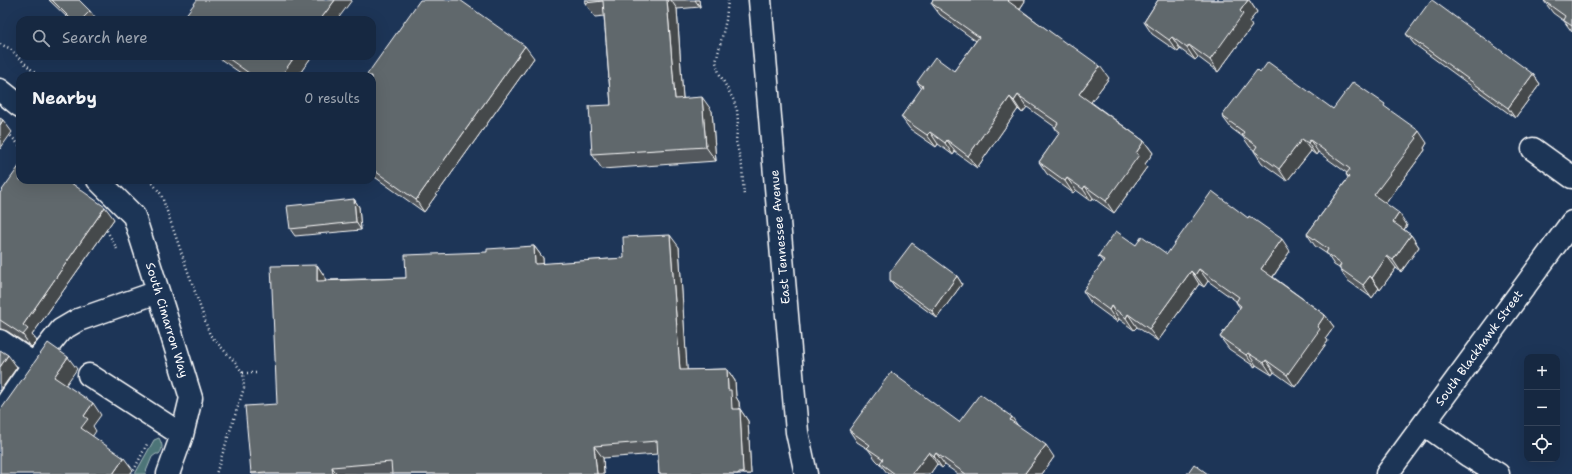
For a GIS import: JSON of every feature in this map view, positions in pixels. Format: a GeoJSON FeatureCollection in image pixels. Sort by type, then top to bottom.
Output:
{"type":"FeatureCollection","features":[{"type":"Feature","properties":{"kind":"street","name":"East Tennessee Avenue"},"geometry":{"type":"LineString","coordinates":[[760,0],[797,432],[806,474]]}},
{"type":"Feature","properties":{"kind":"street"},"geometry":{"type":"LineString","coordinates":[[0,90],[16,103]]}},
{"type":"Feature","properties":{"kind":"street"},"geometry":{"type":"LineString","coordinates":[[1533,150],[1572,178]]}},
{"type":"Feature","properties":{"kind":"street","name":"South Cimarron Way"},"geometry":{"type":"LineString","coordinates":[[102,184],[134,216],[191,398],[182,435],[168,474]]}},
{"type":"Feature","properties":{"kind":"street","name":"South Blackhawk Street"},"geometry":{"type":"LineString","coordinates":[[1387,474],[1572,222]]}},
{"type":"Feature","properties":{"kind":"street"},"geometry":{"type":"LineString","coordinates":[[0,413],[34,364],[61,330],[78,320],[158,292]]}},
{"type":"Feature","properties":{"kind":"street"},"geometry":{"type":"LineString","coordinates":[[0,341],[34,364]]}},
{"type":"Feature","properties":{"kind":"street"},"geometry":{"type":"LineString","coordinates":[[89,375],[182,435]]}},
{"type":"Feature","properties":{"kind":"street"},"geometry":{"type":"LineString","coordinates":[[1424,424],[1469,456],[1498,474]]}},
{"type":"Feature","properties":{"kind":"path"},"geometry":{"type":"LineString","coordinates":[[728,0],[726,20],[716,62],[737,110],[738,121],[736,141],[740,156],[744,197]]}},
{"type":"Feature","properties":{"kind":"path"},"geometry":{"type":"LineString","coordinates":[[0,44],[9,48],[16,55]]}},
{"type":"Feature","properties":{"kind":"path"},"geometry":{"type":"LineString","coordinates":[[21,60],[34,72]]}},
{"type":"Feature","properties":{"kind":"path"},"geometry":{"type":"LineString","coordinates":[[5,130],[16,142]]}},
{"type":"Feature","properties":{"kind":"path"},"geometry":{"type":"LineString","coordinates":[[153,184],[161,194],[210,335],[243,373],[244,388],[216,474]]}},
{"type":"Feature","properties":{"kind":"path"},"geometry":{"type":"LineString","coordinates":[[243,373],[258,373]]}},
{"type":"Feature","properties":{"kind":"green space"},"geometry":{"type":"Polygon","coordinates":[[[159,438],[162,446],[161,452],[152,457],[145,474],[135,474],[154,440],[159,438]]]}},
{"type":"Feature","properties":{"kind":"building"},"geometry":{"type":"Polygon","coordinates":[[[52,0],[79,0],[90,11],[85,16],[68,16],[52,0]]]}},
{"type":"Feature","properties":{"kind":"building"},"geometry":{"type":"Polygon","coordinates":[[[197,0],[335,0],[323,16],[185,16],[197,0]]]}},
{"type":"Feature","properties":{"kind":"building"},"geometry":{"type":"Polygon","coordinates":[[[420,0],[460,0],[525,46],[416,200],[376,172],[376,72],[369,72],[420,0]]]}},
{"type":"Feature","properties":{"kind":"building"},"geometry":{"type":"Polygon","coordinates":[[[585,0],[667,0],[675,99],[702,97],[706,147],[592,154],[589,106],[611,105],[603,1],[585,3],[585,0]]]}},
{"type":"Feature","properties":{"kind":"building"},"geometry":{"type":"Polygon","coordinates":[[[933,0],[1009,0],[1008,1],[1067,44],[1068,43],[1100,66],[1079,94],[1144,141],[1136,153],[1139,155],[1106,201],[1085,186],[1083,189],[1067,178],[1065,181],[1039,162],[1060,132],[1055,128],[1058,123],[1018,95],[1014,101],[1010,97],[968,156],[947,140],[945,143],[930,132],[927,135],[901,117],[923,86],[917,82],[935,57],[954,71],[979,37],[931,3],[933,0]]]}},
{"type":"Feature","properties":{"kind":"building"},"geometry":{"type":"Polygon","coordinates":[[[1158,0],[1248,0],[1240,11],[1243,14],[1210,60],[1189,45],[1187,48],[1172,37],[1169,40],[1144,22],[1158,0]]]}},
{"type":"Feature","properties":{"kind":"building"},"geometry":{"type":"Polygon","coordinates":[[[1431,0],[1533,74],[1508,108],[1406,34],[1431,0]]]}},
{"type":"Feature","properties":{"kind":"building"},"geometry":{"type":"Polygon","coordinates":[[[1572,0],[1572,26],[1563,20],[1565,16],[1544,1],[1572,0]]]}},
{"type":"Feature","properties":{"kind":"building"},"geometry":{"type":"Polygon","coordinates":[[[231,60],[292,60],[284,72],[247,72],[231,60]]]}},
{"type":"Feature","properties":{"kind":"building"},"geometry":{"type":"Polygon","coordinates":[[[1268,62],[1333,109],[1353,82],[1385,104],[1384,106],[1419,131],[1415,136],[1417,138],[1374,195],[1399,213],[1393,222],[1411,235],[1393,260],[1387,256],[1372,278],[1370,276],[1363,285],[1339,268],[1341,264],[1326,253],[1328,249],[1307,234],[1349,177],[1346,174],[1350,169],[1310,140],[1308,143],[1302,139],[1279,169],[1254,151],[1257,146],[1242,135],[1244,132],[1222,116],[1257,70],[1260,73],[1268,62]]]}},
{"type":"Feature","properties":{"kind":"building"},"geometry":{"type":"Polygon","coordinates":[[[0,118],[3,120],[0,125],[0,118]]]}},
{"type":"Feature","properties":{"kind":"building"},"geometry":{"type":"Polygon","coordinates":[[[16,171],[16,184],[73,184],[105,207],[23,325],[28,329],[23,335],[0,320],[0,193],[16,171]]]}},
{"type":"Feature","properties":{"kind":"building"},"geometry":{"type":"Polygon","coordinates":[[[1212,191],[1248,218],[1249,216],[1282,239],[1261,269],[1325,315],[1317,327],[1320,329],[1287,375],[1266,360],[1264,363],[1248,353],[1246,355],[1220,337],[1241,306],[1236,302],[1239,297],[1199,269],[1195,275],[1191,271],[1149,329],[1128,314],[1126,318],[1111,306],[1109,310],[1083,291],[1104,260],[1098,256],[1116,231],[1136,245],[1142,236],[1167,254],[1212,191]]]}},
{"type":"Feature","properties":{"kind":"building"},"geometry":{"type":"Polygon","coordinates":[[[354,199],[356,222],[290,229],[287,206],[354,199]]]}},
{"type":"Feature","properties":{"kind":"building"},"geometry":{"type":"Polygon","coordinates":[[[670,235],[680,370],[727,369],[728,390],[731,390],[732,409],[740,409],[743,473],[659,474],[657,441],[594,446],[597,474],[392,474],[391,462],[332,467],[333,474],[251,473],[245,406],[277,404],[271,266],[317,265],[317,281],[406,278],[405,255],[487,252],[487,249],[534,246],[535,264],[624,258],[623,237],[670,235]]]}},
{"type":"Feature","properties":{"kind":"building"},"geometry":{"type":"Polygon","coordinates":[[[912,243],[957,276],[932,311],[890,280],[890,272],[912,243]]]}},
{"type":"Feature","properties":{"kind":"building"},"geometry":{"type":"Polygon","coordinates":[[[48,343],[68,357],[54,377],[93,403],[84,416],[88,419],[81,428],[124,458],[113,474],[0,474],[0,410],[48,343]]]}},
{"type":"Feature","properties":{"kind":"building"},"geometry":{"type":"Polygon","coordinates":[[[0,350],[8,355],[0,367],[0,350]]]}},
{"type":"Feature","properties":{"kind":"building"},"geometry":{"type":"Polygon","coordinates":[[[891,372],[959,422],[980,394],[1012,417],[1010,420],[1046,445],[1025,473],[1026,474],[966,474],[936,453],[934,456],[929,452],[912,474],[895,474],[880,463],[883,459],[867,448],[870,445],[849,430],[891,372]]]}},
{"type":"Feature","properties":{"kind":"building"},"geometry":{"type":"Polygon","coordinates":[[[1194,464],[1208,474],[1187,474],[1194,464]]]}}]}
